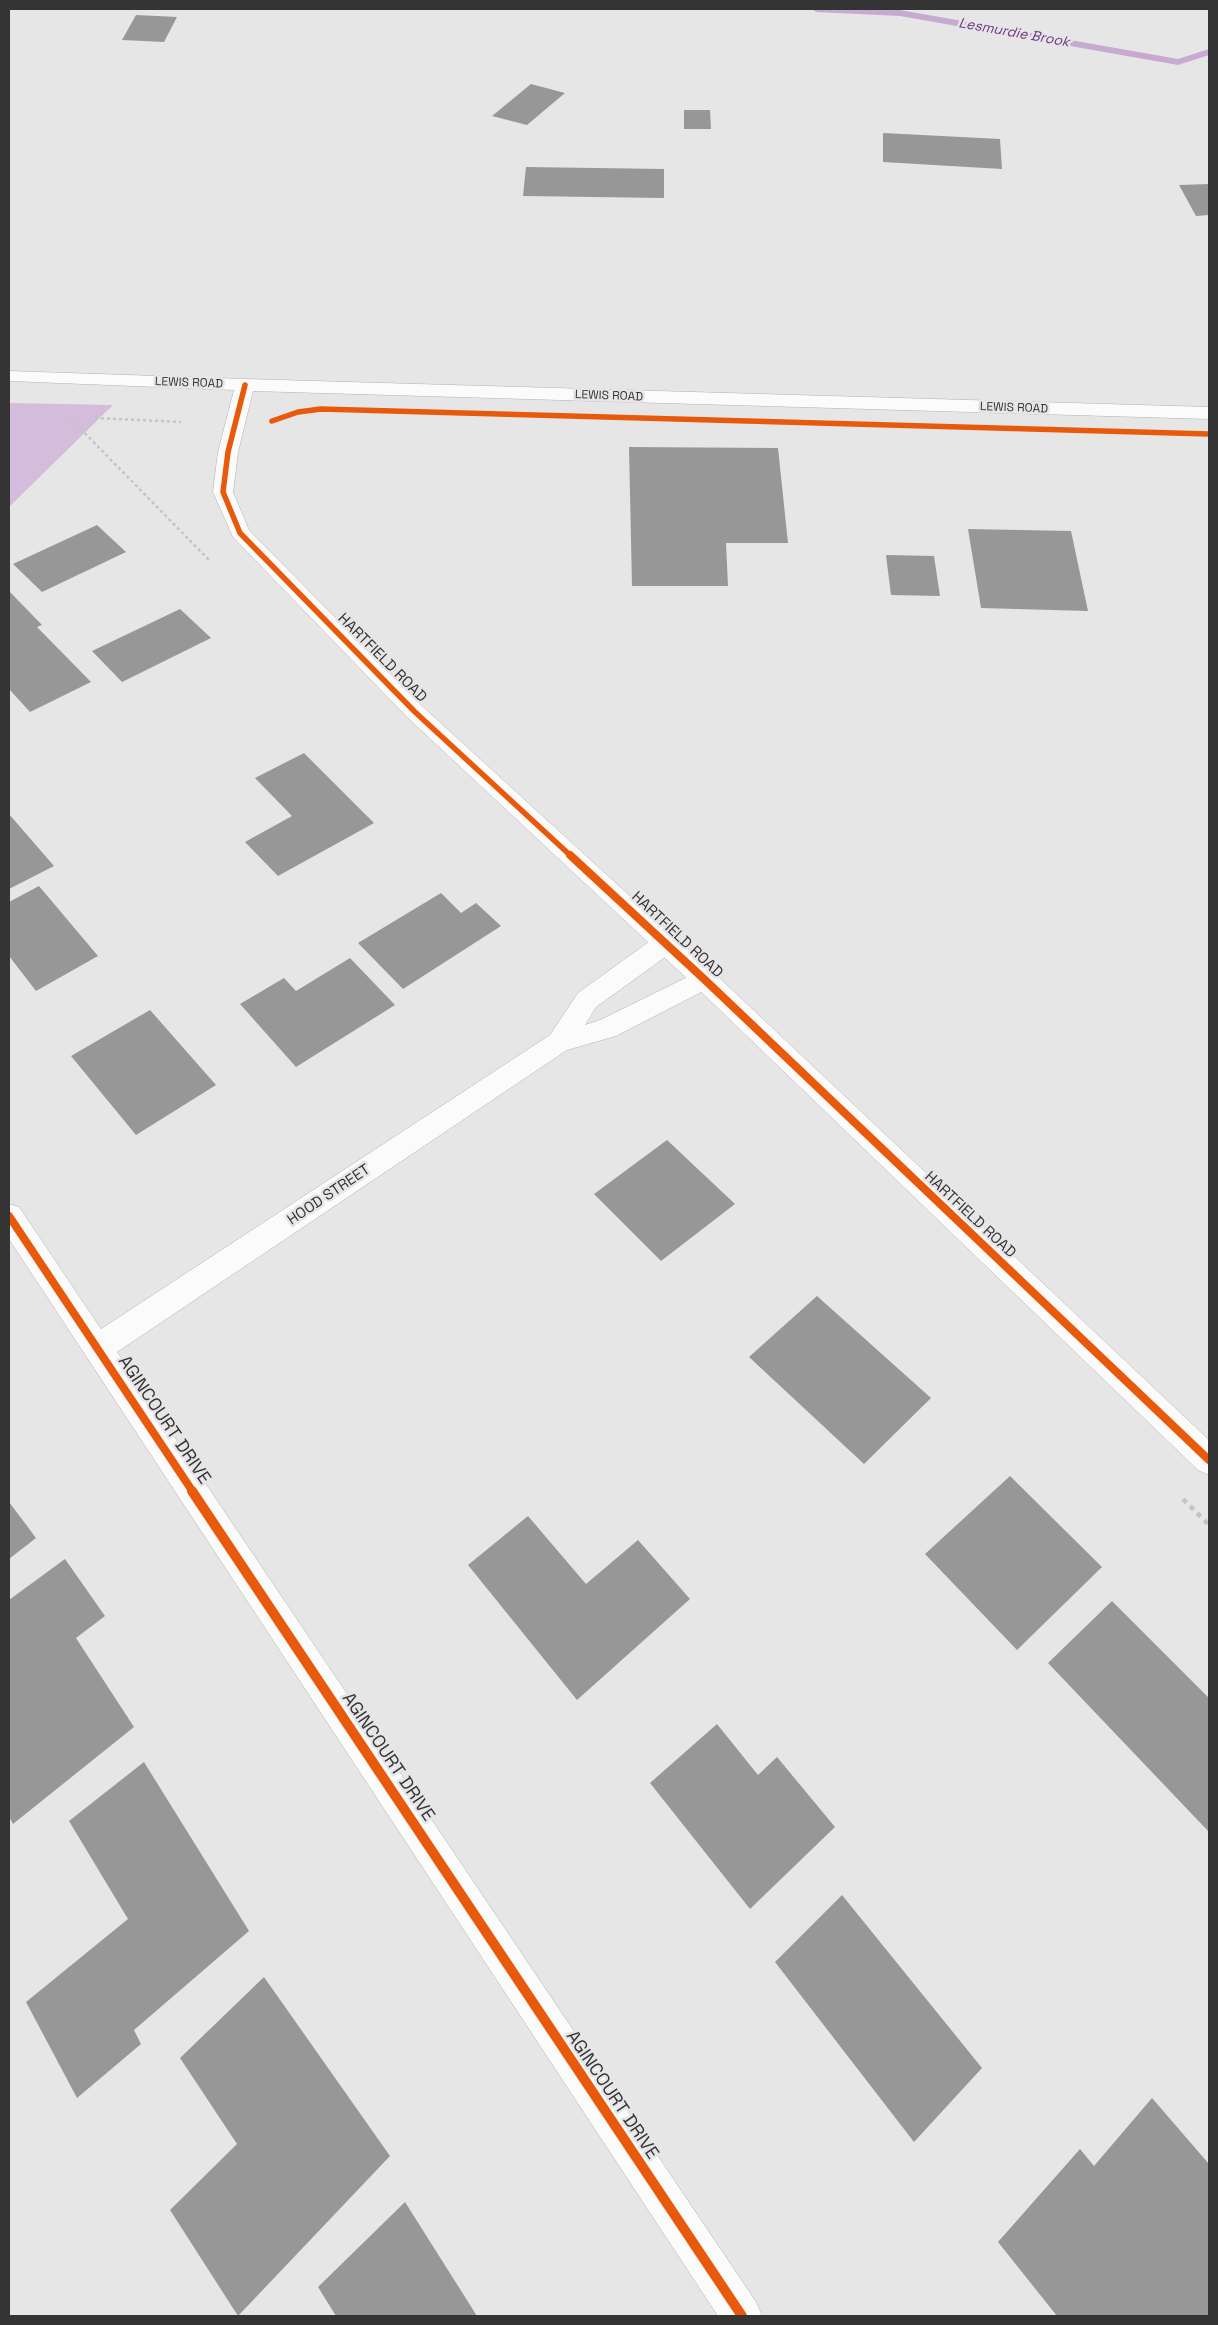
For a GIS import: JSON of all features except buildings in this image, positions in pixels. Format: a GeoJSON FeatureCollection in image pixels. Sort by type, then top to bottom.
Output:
{"type":"FeatureCollection","features":[{"type":"Feature","properties":{"kind":"street","name":"LEWIS ROAD"},"geometry":{"type":"LineString","coordinates":[[9,376],[245,386],[1209,413]]}},
{"type":"Feature","properties":{"kind":"street","name":"HARTFIELD ROAD"},"geometry":{"type":"LineString","coordinates":[[245,386],[228,452],[223,492],[240,533],[415,712],[666,943],[1209,1460]]}},
{"type":"Feature","properties":{"kind":"street","name":"HOOD STREET"},"geometry":{"type":"LineString","coordinates":[[559,1042],[587,1000],[666,943]]}},
{"type":"Feature","properties":{"kind":"street","name":"HOOD STREET"},"geometry":{"type":"LineString","coordinates":[[98,1348],[559,1042],[607,1029],[704,979]]}},
{"type":"Feature","properties":{"kind":"street","name":"AGINCOURT DRIVE"},"geometry":{"type":"LineString","coordinates":[[9,1216],[742,2316]]}},
{"type":"Feature","properties":{"kind":"shaded area"},"geometry":{"type":"Polygon","coordinates":[[[9,403],[113,405],[9,507],[9,403]]]}},
{"type":"Feature","properties":{"kind":"waterway","name":"Lesmurdie Brook"},"geometry":{"type":"LineString","coordinates":[[816,9],[900,13],[1178,62],[1209,52]]}},
{"type":"Feature","properties":{"kind":"cycle path"},"geometry":{"type":"LineString","coordinates":[[245,385],[228,452],[223,492],[240,533],[415,712],[704,979],[916,1183],[1209,1460]]}},
{"type":"Feature","properties":{"kind":"cycle path"},"geometry":{"type":"LineString","coordinates":[[272,421],[298,412],[321,409],[1209,434]]}},
{"type":"Feature","properties":{"kind":"cycle path"},"geometry":{"type":"LineString","coordinates":[[9,1216],[742,2316]]}}]}
